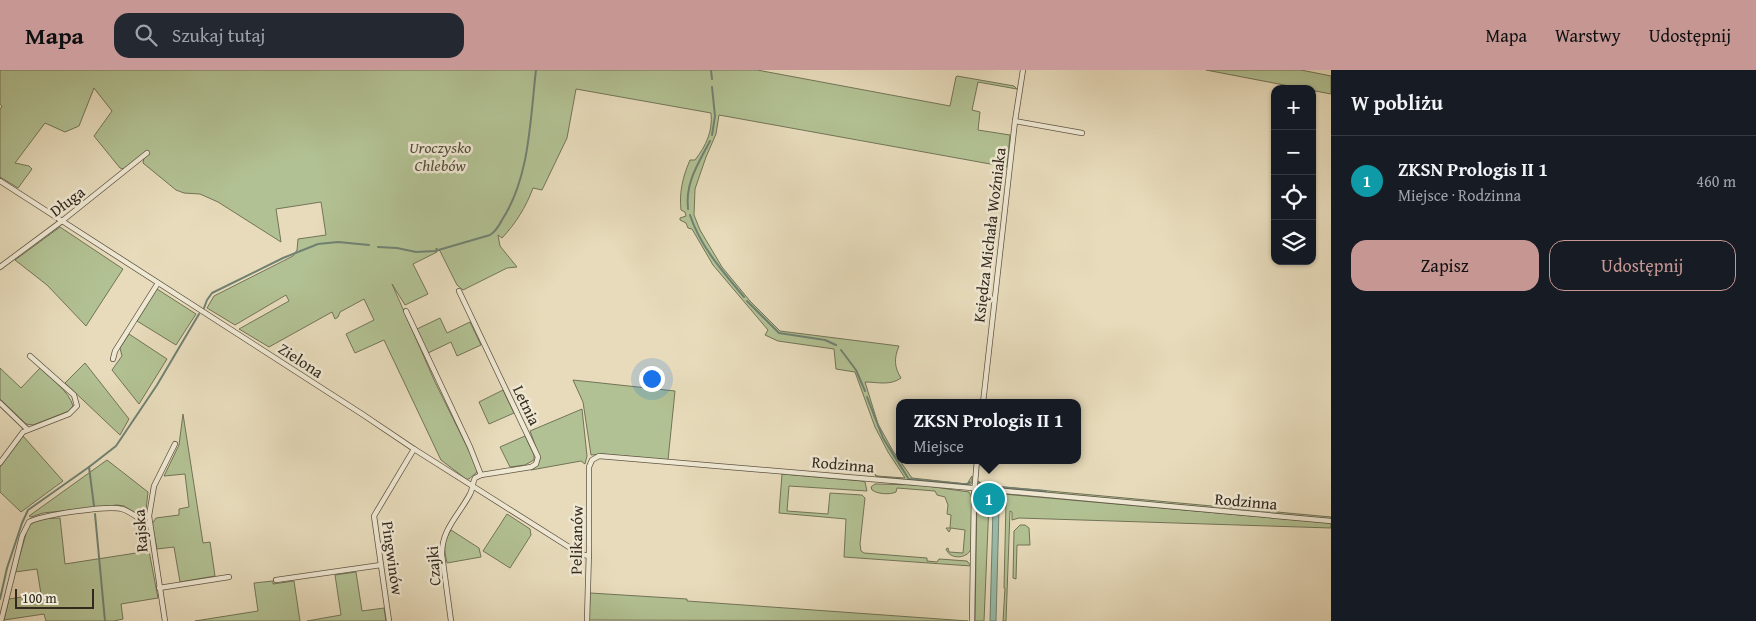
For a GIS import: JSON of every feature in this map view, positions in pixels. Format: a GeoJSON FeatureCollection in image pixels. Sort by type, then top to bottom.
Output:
{"type":"FeatureCollection","features":[{"type":"Feature","properties":{"kind":"street","name":"Księdza Michała Woźniaka"},"geometry":{"type":"LineString","coordinates":[[983,399],[1015,121],[1023,70]]}},
{"type":"Feature","properties":{"kind":"street"},"geometry":{"type":"LineString","coordinates":[[1015,121],[1082,133]]}},
{"type":"Feature","properties":{"kind":"street","name":"Długa"},"geometry":{"type":"LineString","coordinates":[[0,267],[147,153]]}},
{"type":"Feature","properties":{"kind":"street","name":"Zielona"},"geometry":{"type":"LineString","coordinates":[[0,181],[472,486],[580,554],[589,556]]}},
{"type":"Feature","properties":{"kind":"street"},"geometry":{"type":"LineString","coordinates":[[113,358],[115,351],[158,283]]}},
{"type":"Feature","properties":{"kind":"street","name":"Letnia"},"geometry":{"type":"LineString","coordinates":[[459,291],[538,457],[531,467],[481,476]]}},
{"type":"Feature","properties":{"kind":"street"},"geometry":{"type":"LineString","coordinates":[[406,311],[470,447],[481,476],[474,478],[472,486]]}},
{"type":"Feature","properties":{"kind":"street"},"geometry":{"type":"LineString","coordinates":[[0,463],[19,436],[27,429],[64,416],[72,412],[76,406],[74,395],[30,356]]}},
{"type":"Feature","properties":{"kind":"street"},"geometry":{"type":"LineString","coordinates":[[0,403],[27,429]]}},
{"type":"Feature","properties":{"kind":"street","name":"Rajska"},"geometry":{"type":"LineString","coordinates":[[165,621],[149,525],[150,502],[154,486],[175,444]]}},
{"type":"Feature","properties":{"kind":"street","name":"Pingwinów"},"geometry":{"type":"LineString","coordinates":[[389,621],[374,516],[414,449]]}},
{"type":"Feature","properties":{"kind":"street","name":"Rodzinna"},"geometry":{"type":"LineString","coordinates":[[592,460],[599,456],[612,457],[1331,521]]}},
{"type":"Feature","properties":{"kind":"street","name":"Pelikanów"},"geometry":{"type":"LineString","coordinates":[[587,621],[589,469],[592,460]]}},
{"type":"Feature","properties":{"kind":"street"},"geometry":{"type":"LineString","coordinates":[[972,621],[974,489],[977,464]]}},
{"type":"Feature","properties":{"kind":"street","name":"Czajki"},"geometry":{"type":"LineString","coordinates":[[451,621],[442,544],[445,534],[471,493],[472,486]]}},
{"type":"Feature","properties":{"kind":"street"},"geometry":{"type":"LineString","coordinates":[[1,621],[19,545],[29,522],[45,516],[116,508],[131,513],[149,525]]}},
{"type":"Feature","properties":{"kind":"street"},"geometry":{"type":"LineString","coordinates":[[276,580],[381,565]]}},
{"type":"Feature","properties":{"kind":"street"},"geometry":{"type":"LineString","coordinates":[[159,588],[229,577]]}},
{"type":"Feature","properties":{"kind":"green space","name":"Uroczysko Chlebów"},"geometry":{"type":"Polygon","coordinates":[[[0,70],[757,70],[950,106],[957,76],[1014,86],[1017,89],[978,82],[972,110],[980,112],[978,130],[1010,135],[1007,167],[719,115],[716,134],[695,189],[694,215],[700,230],[722,267],[750,301],[780,331],[899,346],[896,362],[901,378],[888,383],[865,382],[878,424],[896,455],[896,464],[902,464],[912,478],[967,484],[972,476],[972,483],[968,486],[959,486],[876,476],[905,478],[888,452],[875,427],[855,372],[836,369],[834,349],[778,341],[765,335],[768,330],[713,265],[692,229],[688,228],[686,223],[680,220],[680,218],[686,216],[685,212],[681,210],[681,190],[684,178],[690,160],[695,160],[708,138],[711,126],[711,113],[576,89],[567,138],[542,190],[533,188],[524,208],[512,227],[502,238],[498,235],[500,246],[517,267],[507,268],[463,290],[457,285],[440,251],[436,248],[437,252],[413,264],[428,294],[405,305],[392,284],[435,382],[475,463],[477,472],[469,479],[466,479],[441,460],[384,340],[355,353],[346,334],[374,320],[364,299],[340,312],[335,319],[332,312],[269,347],[239,329],[289,301],[286,295],[235,325],[207,308],[214,296],[293,256],[297,250],[298,239],[326,235],[321,202],[276,209],[281,242],[218,202],[200,194],[184,193],[176,190],[143,163],[145,152],[124,169],[120,168],[94,136],[112,111],[94,88],[79,126],[65,132],[45,123],[15,163],[29,166],[32,169],[18,188],[0,177],[0,110],[2,106],[0,104],[0,70]]]}},
{"type":"Feature","properties":{"kind":"green space"},"geometry":{"type":"Polygon","coordinates":[[[1206,70],[1301,70],[1331,76],[1331,94],[1316,91],[1316,85],[1284,85],[1206,70]]]}},
{"type":"Feature","properties":{"kind":"green space"},"geometry":{"type":"Polygon","coordinates":[[[60,227],[123,269],[86,326],[47,285],[15,260],[60,227]]]}},
{"type":"Feature","properties":{"kind":"green space"},"geometry":{"type":"Polygon","coordinates":[[[157,289],[196,314],[176,345],[137,321],[157,289]]]}},
{"type":"Feature","properties":{"kind":"green space"},"geometry":{"type":"Polygon","coordinates":[[[440,318],[447,333],[470,322],[481,345],[457,356],[451,342],[428,353],[417,329],[440,318]]]}},
{"type":"Feature","properties":{"kind":"green space"},"geometry":{"type":"Polygon","coordinates":[[[129,334],[167,359],[139,404],[112,370],[122,356],[120,348],[129,334]]]}},
{"type":"Feature","properties":{"kind":"green space"},"geometry":{"type":"Polygon","coordinates":[[[85,363],[129,419],[120,435],[65,383],[85,363]]]}},
{"type":"Feature","properties":{"kind":"green space"},"geometry":{"type":"Polygon","coordinates":[[[0,368],[21,388],[40,368],[64,390],[73,406],[69,411],[33,425],[26,424],[0,399],[0,368]]]}},
{"type":"Feature","properties":{"kind":"green space"},"geometry":{"type":"Polygon","coordinates":[[[573,380],[675,391],[668,460],[601,454],[591,455],[583,402],[573,380]]]}},
{"type":"Feature","properties":{"kind":"green space"},"geometry":{"type":"Polygon","coordinates":[[[503,390],[514,413],[489,424],[479,402],[503,390]]]}},
{"type":"Feature","properties":{"kind":"green space"},"geometry":{"type":"Polygon","coordinates":[[[582,409],[587,456],[585,464],[581,461],[531,470],[537,466],[540,458],[530,431],[582,409]]]}},
{"type":"Feature","properties":{"kind":"green space"},"geometry":{"type":"Polygon","coordinates":[[[183,414],[203,543],[210,542],[215,576],[180,582],[174,547],[157,549],[152,524],[156,518],[179,515],[179,509],[189,507],[185,474],[164,476],[179,445],[183,414]]]}},
{"type":"Feature","properties":{"kind":"green space"},"geometry":{"type":"Polygon","coordinates":[[[23,436],[63,481],[21,512],[0,492],[0,467],[23,436]]]}},
{"type":"Feature","properties":{"kind":"green space"},"geometry":{"type":"Polygon","coordinates":[[[525,436],[534,455],[534,460],[525,465],[510,467],[500,447],[525,436]]]}},
{"type":"Feature","properties":{"kind":"green space"},"geometry":{"type":"Polygon","coordinates":[[[107,460],[148,492],[145,519],[124,506],[117,505],[29,516],[107,460]]]}},
{"type":"Feature","properties":{"kind":"green space"},"geometry":{"type":"Polygon","coordinates":[[[782,474],[865,482],[867,491],[789,486],[787,511],[828,514],[830,493],[862,495],[865,498],[860,544],[861,551],[864,553],[927,558],[927,561],[937,562],[939,559],[967,561],[971,566],[844,557],[846,519],[779,513],[782,474]]]}},
{"type":"Feature","properties":{"kind":"green space"},"geometry":{"type":"Polygon","coordinates":[[[978,481],[984,485],[1331,517],[1331,519],[985,487],[980,486],[978,481]]]}},
{"type":"Feature","properties":{"kind":"green space"},"geometry":{"type":"Polygon","coordinates":[[[875,484],[920,485],[969,492],[972,501],[971,549],[969,552],[959,557],[951,555],[946,549],[948,548],[949,552],[963,553],[965,530],[951,528],[949,532],[946,528],[950,528],[951,515],[947,514],[948,505],[945,497],[937,495],[935,491],[897,488],[896,492],[893,493],[880,493],[872,490],[871,487],[875,484]]]}},
{"type":"Feature","properties":{"kind":"green space"},"geometry":{"type":"Polygon","coordinates":[[[980,492],[1331,523],[1331,528],[1019,518],[1012,520],[1012,512],[1010,511],[1006,621],[1003,621],[1006,503],[989,503],[984,621],[975,621],[977,496],[980,492]]]}},
{"type":"Feature","properties":{"kind":"green space"},"geometry":{"type":"Polygon","coordinates":[[[507,514],[530,529],[531,535],[510,568],[483,551],[507,514]]]}},
{"type":"Feature","properties":{"kind":"green space"},"geometry":{"type":"Polygon","coordinates":[[[60,518],[65,564],[149,551],[158,598],[121,604],[123,619],[114,621],[46,621],[44,614],[4,620],[9,599],[41,594],[37,569],[15,572],[28,527],[39,520],[60,518]]]}},
{"type":"Feature","properties":{"kind":"green space"},"geometry":{"type":"Polygon","coordinates":[[[1020,525],[1025,525],[1029,528],[1030,545],[1017,545],[1016,579],[1013,578],[1014,531],[1020,525]]]}},
{"type":"Feature","properties":{"kind":"green space"},"geometry":{"type":"Polygon","coordinates":[[[451,530],[479,548],[481,557],[447,563],[445,546],[451,530]]]}},
{"type":"Feature","properties":{"kind":"green space"},"geometry":{"type":"Polygon","coordinates":[[[356,572],[362,611],[384,608],[386,621],[307,621],[341,615],[335,575],[356,572]]]}},
{"type":"Feature","properties":{"kind":"green space"},"geometry":{"type":"Polygon","coordinates":[[[273,581],[273,584],[294,581],[300,621],[195,621],[258,611],[254,583],[273,581]]]}},
{"type":"Feature","properties":{"kind":"green space"},"geometry":{"type":"Polygon","coordinates":[[[590,593],[687,599],[687,601],[968,621],[589,620],[590,593]]]}},
{"type":"Feature","properties":{"kind":"shaded area"},"geometry":{"type":"Polygon","coordinates":[[[993,509],[999,509],[996,621],[990,621],[993,509]]]}},
{"type":"Feature","properties":{"kind":"waterway"},"geometry":{"type":"LineString","coordinates":[[378,247],[416,252],[435,251],[490,235],[496,230],[511,203],[523,167],[530,128],[536,70]]}},
{"type":"Feature","properties":{"kind":"waterway"},"geometry":{"type":"LineString","coordinates":[[711,70],[712,79]]}},
{"type":"Feature","properties":{"kind":"waterway"},"geometry":{"type":"LineString","coordinates":[[712,87],[715,116],[712,135]]}},
{"type":"Feature","properties":{"kind":"waterway"},"geometry":{"type":"LineString","coordinates":[[688,209],[690,182],[710,141]]}},
{"type":"Feature","properties":{"kind":"waterway"},"geometry":{"type":"LineString","coordinates":[[690,215],[706,248],[744,297]]}},
{"type":"Feature","properties":{"kind":"waterway"},"geometry":{"type":"LineString","coordinates":[[204,308],[212,293],[283,258],[318,244],[338,242],[369,245]]}},
{"type":"Feature","properties":{"kind":"waterway"},"geometry":{"type":"LineString","coordinates":[[747,301],[779,333],[825,340],[836,345]]}},
{"type":"Feature","properties":{"kind":"waterway"},"geometry":{"type":"LineString","coordinates":[[0,599],[7,568],[28,510],[116,446],[157,385],[199,314]]}},
{"type":"Feature","properties":{"kind":"waterway"},"geometry":{"type":"LineString","coordinates":[[841,350],[856,370],[865,391]]}},
{"type":"Feature","properties":{"kind":"waterway"},"geometry":{"type":"LineString","coordinates":[[867,397],[883,438],[896,459]]}},
{"type":"Feature","properties":{"kind":"waterway"},"geometry":{"type":"LineString","coordinates":[[899,464],[908,478]]}},
{"type":"Feature","properties":{"kind":"waterway"},"geometry":{"type":"LineString","coordinates":[[89,467],[94,506]]}},
{"type":"Feature","properties":{"kind":"waterway"},"geometry":{"type":"LineString","coordinates":[[909,479],[962,484],[970,482]]}},
{"type":"Feature","properties":{"kind":"waterway"},"geometry":{"type":"LineString","coordinates":[[979,483],[994,487],[1046,491]]}},
{"type":"Feature","properties":{"kind":"waterway"},"geometry":{"type":"LineString","coordinates":[[95,514],[105,621]]}},
{"type":"Feature","properties":{"kind":"place","name":"ZKSN Prologis II 1"},"geometry":{"type":"Point","coordinates":[989,499]}}]}
